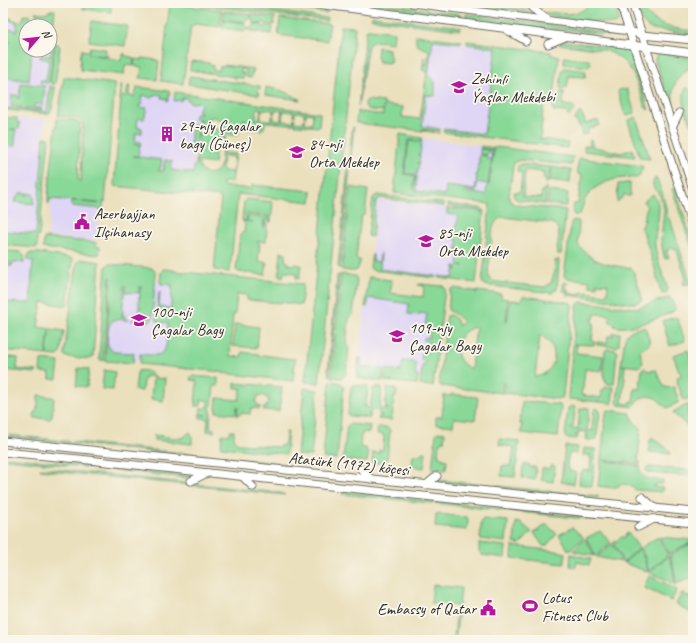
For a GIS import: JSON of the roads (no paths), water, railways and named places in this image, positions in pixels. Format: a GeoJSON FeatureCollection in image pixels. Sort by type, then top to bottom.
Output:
{"type":"FeatureCollection","features":[{"type":"Feature","properties":{"kind":"main road"},"geometry":{"type":"LineString","coordinates":[[308,3],[693,53]]}},
{"type":"Feature","properties":{"kind":"main road"},"geometry":{"type":"LineString","coordinates":[[412,3],[630,31],[642,35],[693,40]]}},
{"type":"Feature","properties":{"kind":"main road"},"geometry":{"type":"LineString","coordinates":[[620,3],[693,229]]}},
{"type":"Feature","properties":{"kind":"main road"},"geometry":{"type":"LineString","coordinates":[[632,3],[693,189]]}},
{"type":"Feature","properties":{"kind":"main road"},"geometry":{"type":"LineString","coordinates":[[532,8],[548,21]]}},
{"type":"Feature","properties":{"kind":"main road"},"geometry":{"type":"LineString","coordinates":[[503,28],[526,41]]}},
{"type":"Feature","properties":{"kind":"main road"},"geometry":{"type":"LineString","coordinates":[[548,44],[565,36]]}},
{"type":"Feature","properties":{"kind":"main road"},"geometry":{"type":"LineString","coordinates":[[672,127],[679,113]]}},
{"type":"Feature","properties":{"kind":"main road"},"geometry":{"type":"LineString","coordinates":[[683,159],[693,165]]}},
{"type":"Feature","properties":{"kind":"main road","name":"Atatürk (1972) köçesi"},"geometry":{"type":"LineString","coordinates":[[3,441],[693,512]]}},
{"type":"Feature","properties":{"kind":"main road","name":"Atatürk (1972) köçesi"},"geometry":{"type":"LineString","coordinates":[[3,452],[693,523]]}},
{"type":"Feature","properties":{"kind":"main road"},"geometry":{"type":"LineString","coordinates":[[361,469],[371,479]]}},
{"type":"Feature","properties":{"kind":"main road"},"geometry":{"type":"LineString","coordinates":[[191,481],[208,473]]}},
{"type":"Feature","properties":{"kind":"main road"},"geometry":{"type":"LineString","coordinates":[[242,476],[253,487]]}},
{"type":"Feature","properties":{"kind":"main road"},"geometry":{"type":"LineString","coordinates":[[426,485],[437,476]]}},
{"type":"Feature","properties":{"kind":"main road"},"geometry":{"type":"LineString","coordinates":[[642,497],[656,509]]}},
{"type":"Feature","properties":{"kind":"main road"},"geometry":{"type":"LineString","coordinates":[[638,527],[655,519]]}},
{"type":"Feature","properties":{"kind":"place","name":"Zehinli Ýaşlar Mekdebi"},"geometry":{"type":"Point","coordinates":[459,87]}},
{"type":"Feature","properties":{"kind":"place","name":"29-njy Çagalar bagy (Güneş)"},"geometry":{"type":"Point","coordinates":[167,134]}},
{"type":"Feature","properties":{"kind":"place","name":"84-nji Orta Mekdep"},"geometry":{"type":"Point","coordinates":[297,152]}},
{"type":"Feature","properties":{"kind":"place","name":"Azerbaýjan Ilçihanasy"},"geometry":{"type":"Point","coordinates":[82,222]}},
{"type":"Feature","properties":{"kind":"place","name":"85-nji Orta Mekdep"},"geometry":{"type":"Point","coordinates":[426,241]}},
{"type":"Feature","properties":{"kind":"place","name":"100-nji Çagalar Bagy"},"geometry":{"type":"Point","coordinates":[139,320]}},
{"type":"Feature","properties":{"kind":"place","name":"109-njy Çagalar Bagy"},"geometry":{"type":"Point","coordinates":[397,336]}},
{"type":"Feature","properties":{"kind":"place","name":"Lotus Fitness Club"},"geometry":{"type":"Point","coordinates":[530,606]}},
{"type":"Feature","properties":{"kind":"place","name":"Embassy of Qatar"},"geometry":{"type":"Point","coordinates":[488,608]}}]}
